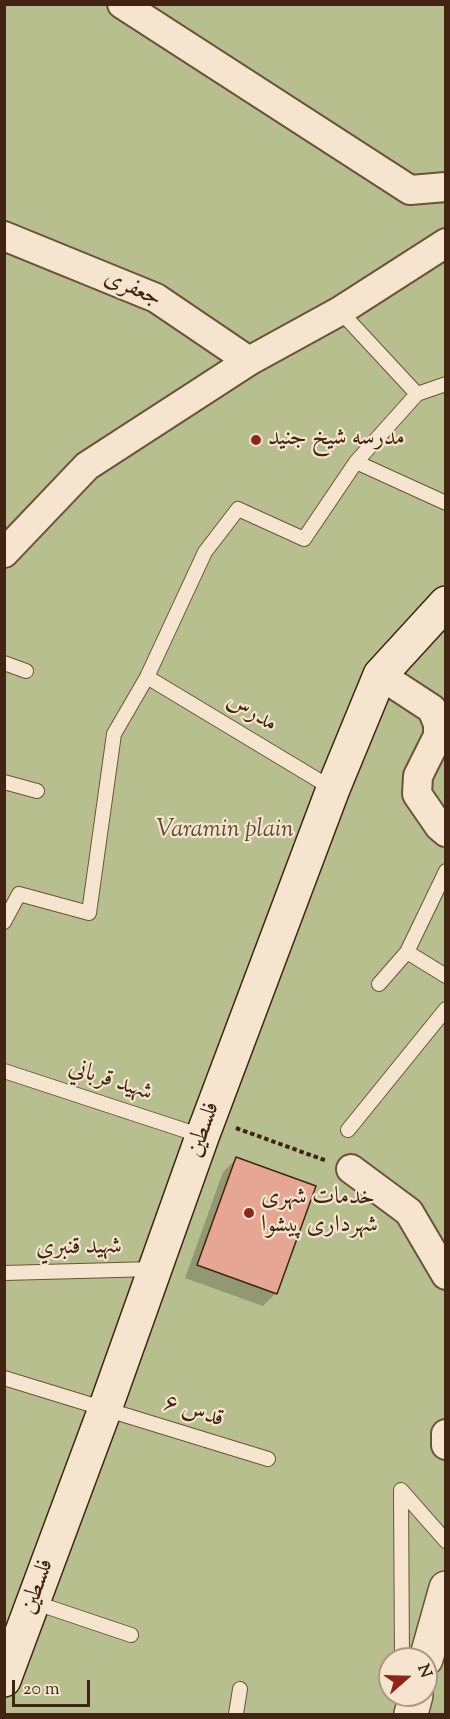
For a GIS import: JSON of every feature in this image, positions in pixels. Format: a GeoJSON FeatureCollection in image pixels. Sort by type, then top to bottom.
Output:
{"type":"FeatureCollection","features":[{"type":"Feature","properties":{"kind":"main road","name":"فلسطین"},"geometry":{"type":"LineString","coordinates":[[4,1680],[105,1409],[154,1269],[216,1131],[333,789],[380,675],[444,608]]}},
{"type":"Feature","properties":{"kind":"main road"},"geometry":{"type":"LineString","coordinates":[[429,1647],[446,1588]]}},
{"type":"Feature","properties":{"kind":"street"},"geometry":{"type":"LineString","coordinates":[[122,4],[410,190],[446,187]]}},
{"type":"Feature","properties":{"kind":"street","name":"جعفری"},"geometry":{"type":"LineString","coordinates":[[4,236],[156,298],[249,361]]}},
{"type":"Feature","properties":{"kind":"street"},"geometry":{"type":"LineString","coordinates":[[4,553],[87,466],[249,361],[340,311],[446,243]]}},
{"type":"Feature","properties":{"kind":"street"},"geometry":{"type":"LineString","coordinates":[[380,675],[432,709],[438,724],[438,736],[418,777],[417,794],[439,826],[446,832]]}},
{"type":"Feature","properties":{"kind":"street"},"geometry":{"type":"LineString","coordinates":[[351,1169],[409,1212],[446,1275]]}},
{"type":"Feature","properties":{"kind":"street"},"geometry":{"type":"LineString","coordinates":[[446,1434],[446,1445]]}},
{"type":"Feature","properties":{"kind":"lane"},"geometry":{"type":"LineString","coordinates":[[340,311],[417,394]]}},
{"type":"Feature","properties":{"kind":"lane"},"geometry":{"type":"LineString","coordinates":[[4,922],[19,894],[89,913],[114,734],[147,677],[205,552],[237,509],[304,539],[356,462],[417,394],[446,384]]}},
{"type":"Feature","properties":{"kind":"lane"},"geometry":{"type":"LineString","coordinates":[[356,462],[446,503]]}},
{"type":"Feature","properties":{"kind":"lane"},"geometry":{"type":"LineString","coordinates":[[4,663],[26,671]]}},
{"type":"Feature","properties":{"kind":"lane","name":"مدرس"},"geometry":{"type":"LineString","coordinates":[[147,677],[333,789]]}},
{"type":"Feature","properties":{"kind":"lane"},"geometry":{"type":"LineString","coordinates":[[4,782],[37,791]]}},
{"type":"Feature","properties":{"kind":"lane"},"geometry":{"type":"LineString","coordinates":[[379,984],[407,952],[446,872]]}},
{"type":"Feature","properties":{"kind":"lane"},"geometry":{"type":"LineString","coordinates":[[407,952],[446,976]]}},
{"type":"Feature","properties":{"kind":"lane"},"geometry":{"type":"LineString","coordinates":[[348,1130],[446,1009]]}},
{"type":"Feature","properties":{"kind":"lane","name":"شهيد قرباني"},"geometry":{"type":"LineString","coordinates":[[4,1071],[216,1131]]}},
{"type":"Feature","properties":{"kind":"lane","name":"شهيد قنبري"},"geometry":{"type":"LineString","coordinates":[[4,1273],[154,1269]]}},
{"type":"Feature","properties":{"kind":"lane","name":"قدس ۶"},"geometry":{"type":"LineString","coordinates":[[4,1378],[268,1459]]}},
{"type":"Feature","properties":{"kind":"lane"},"geometry":{"type":"LineString","coordinates":[[402,1647],[401,1490],[446,1541]]}},
{"type":"Feature","properties":{"kind":"lane"},"geometry":{"type":"LineString","coordinates":[[33,1602],[131,1635]]}},
{"type":"Feature","properties":{"kind":"lane"},"geometry":{"type":"LineString","coordinates":[[236,1714],[240,1689]]}},
{"type":"Feature","properties":{"kind":"path"},"geometry":{"type":"LineString","coordinates":[[216,1131],[351,1169]]}},
{"type":"Feature","properties":{"kind":"green space","name":"Varamin plain"},"geometry":{"type":"Polygon","coordinates":[[[5,5],[445,5],[445,1714],[5,1714],[5,5]]]}},
{"type":"Feature","properties":{"kind":"building"},"geometry":{"type":"Polygon","coordinates":[[[236,1157],[316,1186],[277,1294],[197,1265],[236,1157]]]}},
{"type":"Feature","properties":{"kind":"place","name":"مدرسه شیخ جنید"},"geometry":{"type":"Point","coordinates":[256,440]}},
{"type":"Feature","properties":{"kind":"place","name":"خدمات شهری شهرداری پیشوا"},"geometry":{"type":"Point","coordinates":[249,1213]}}]}
